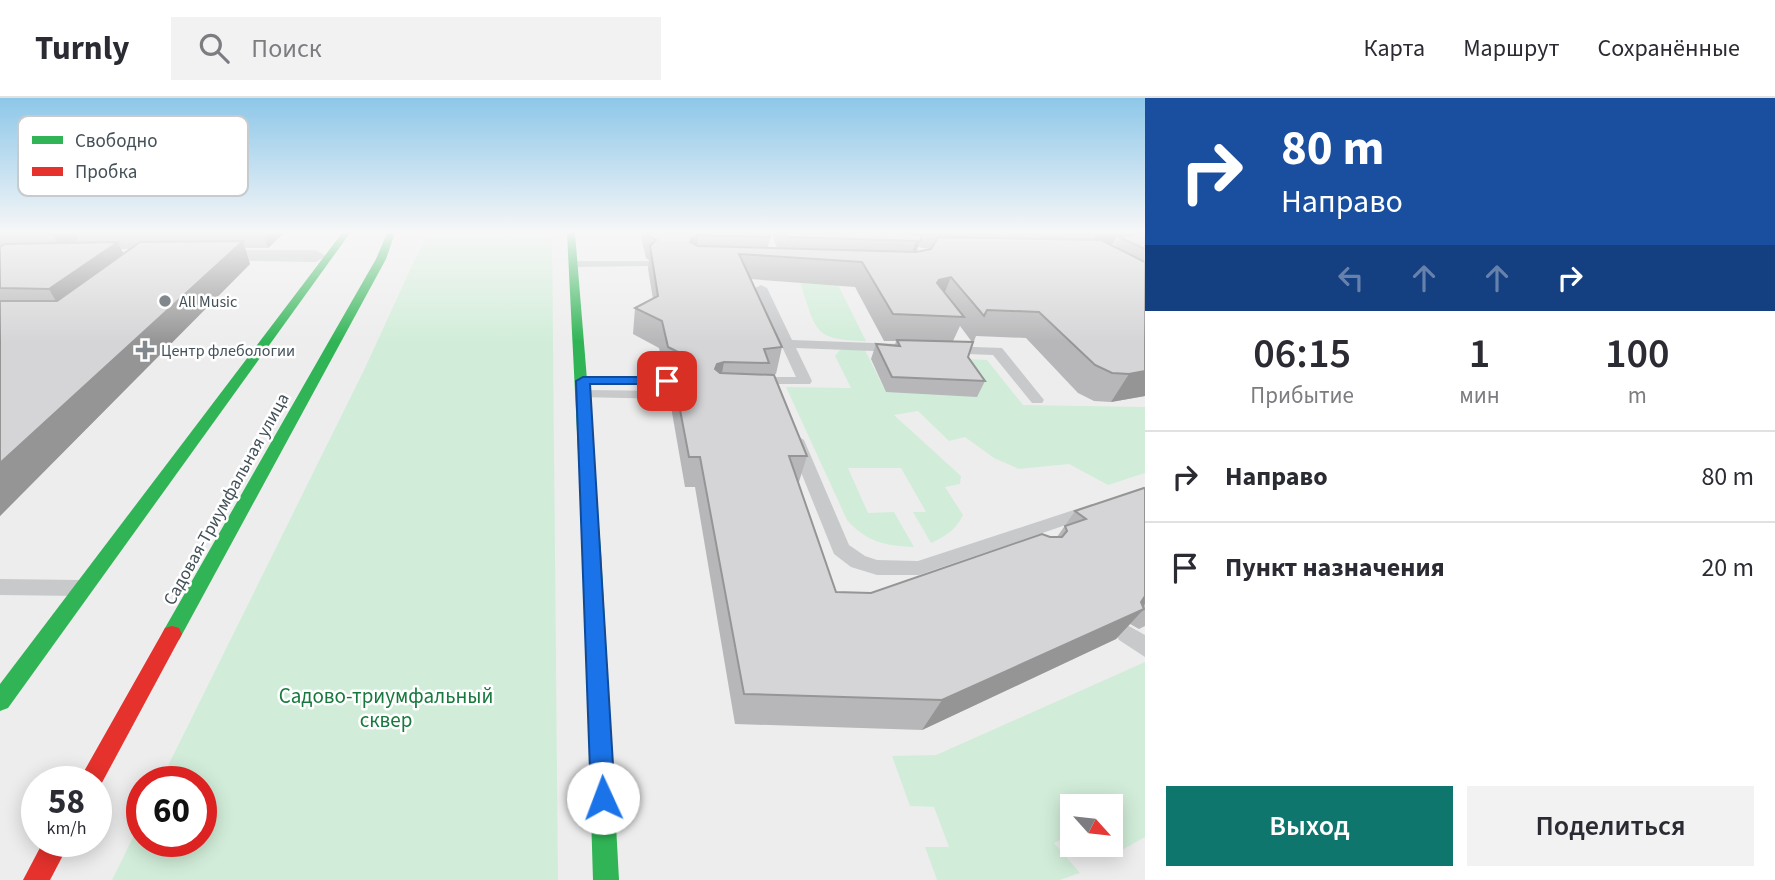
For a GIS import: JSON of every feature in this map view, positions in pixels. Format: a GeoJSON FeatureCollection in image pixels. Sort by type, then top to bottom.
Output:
{"type":"FeatureCollection","features":[{"type":"Feature","properties":{"kind":"main road"},"geometry":{"type":"LineString","coordinates":[[300,294],[310,269]]}},
{"type":"Feature","properties":{"kind":"main road"},"geometry":{"type":"LineString","coordinates":[[0,701],[318,269]]}},
{"type":"Feature","properties":{"kind":"main road","name":"Садовая-Триумфальная улица"},"geometry":{"type":"LineString","coordinates":[[99,766],[375,269]]}},
{"type":"Feature","properties":{"kind":"main road"},"geometry":{"type":"LineString","coordinates":[[574,269],[583,387],[606,880]]}},
{"type":"Feature","properties":{"kind":"main road"},"geometry":{"type":"LineString","coordinates":[[36,880],[49,857]]}},
{"type":"Feature","properties":{"kind":"lane"},"geometry":{"type":"LineString","coordinates":[[761,288],[805,381],[767,381]]}},
{"type":"Feature","properties":{"kind":"lane"},"geometry":{"type":"LineString","coordinates":[[956,335],[968,350]]}},
{"type":"Feature","properties":{"kind":"lane"},"geometry":{"type":"LineString","coordinates":[[787,344],[910,348]]}},
{"type":"Feature","properties":{"kind":"lane"},"geometry":{"type":"LineString","coordinates":[[938,349],[997,351],[1037,400]]}},
{"type":"Feature","properties":{"kind":"lane"},"geometry":{"type":"LineString","coordinates":[[583,387],[668,388]]}},
{"type":"Feature","properties":{"kind":"lane"},"geometry":{"type":"LineString","coordinates":[[755,397],[778,397]]}},
{"type":"Feature","properties":{"kind":"lane"},"geometry":{"type":"LineString","coordinates":[[788,421],[841,550],[852,561],[870,568],[919,568],[1112,503]]}},
{"type":"Feature","properties":{"kind":"lane"},"geometry":{"type":"LineString","coordinates":[[1006,539],[1024,553]]}},
{"type":"Feature","properties":{"kind":"lane"},"geometry":{"type":"LineString","coordinates":[[0,587],[83,588]]}},
{"type":"Feature","properties":{"kind":"lane"},"geometry":{"type":"LineString","coordinates":[[1127,634],[1145,648]]}},
{"type":"Feature","properties":{"kind":"green space","name":"Садово-триумфальный сквер"},"geometry":{"type":"Polygon","coordinates":[[[410,269],[552,269],[558,880],[112,880],[126,852],[126,857],[217,857],[217,766],[168,766],[365,368],[410,269]]]}},
{"type":"Feature","properties":{"kind":"green space"},"geometry":{"type":"Polygon","coordinates":[[[800,283],[838,285],[866,341],[825,335],[814,322],[800,283]]]}},
{"type":"Feature","properties":{"kind":"green space"},"geometry":{"type":"Polygon","coordinates":[[[840,350],[865,350],[886,392],[951,358],[987,360],[1023,405],[1145,407],[1145,473],[1108,485],[1069,464],[1019,469],[994,458],[965,437],[949,441],[918,411],[894,415],[961,476],[960,484],[945,487],[963,515],[950,532],[931,543],[913,512],[926,512],[901,468],[848,468],[868,513],[894,512],[914,547],[869,538],[847,520],[786,387],[851,388],[835,356],[840,350]]]}},
{"type":"Feature","properties":{"kind":"green space"},"geometry":{"type":"Polygon","coordinates":[[[1145,662],[1145,837],[1124,849],[1124,794],[1060,794],[1060,840],[1054,843],[1060,850],[1060,858],[1067,858],[1080,873],[1060,880],[937,880],[925,847],[949,847],[934,807],[910,806],[892,756],[936,755],[1145,662]]]}},
{"type":"Feature","properties":{"kind":"building"},"geometry":{"type":"Polygon","coordinates":[[[0,269],[78,269],[49,289],[0,288],[0,269]]]}},
{"type":"Feature","properties":{"kind":"building"},"geometry":{"type":"Polygon","coordinates":[[[101,269],[212,269],[0,463],[0,301],[57,301],[101,269]]]}},
{"type":"Feature","properties":{"kind":"building"},"geometry":{"type":"Polygon","coordinates":[[[654,269],[746,269],[782,347],[764,349],[769,363],[724,362],[717,364],[715,369],[720,373],[774,375],[807,456],[789,456],[836,592],[871,593],[1042,534],[1062,537],[1067,531],[1065,526],[1086,519],[1075,511],[1144,488],[1145,596],[1141,602],[1144,609],[942,700],[744,694],[700,457],[689,457],[673,373],[682,366],[671,360],[680,353],[668,347],[662,321],[635,308],[658,296],[654,269]]]}},
{"type":"Feature","properties":{"kind":"building"},"geometry":{"type":"Polygon","coordinates":[[[866,269],[1145,269],[1145,371],[1112,373],[1095,365],[1039,312],[987,310],[984,316],[951,277],[937,283],[964,317],[893,314],[866,269]]]}},
{"type":"Feature","properties":{"kind":"building"},"geometry":{"type":"Polygon","coordinates":[[[897,340],[973,342],[968,357],[985,381],[892,377],[876,344],[900,346],[897,340]]]}},
{"type":"Feature","properties":{"kind":"traffic: fast"},"geometry":{"type":"LineString","coordinates":[[0,701],[319,269]]}},
{"type":"Feature","properties":{"kind":"traffic: fast"},"geometry":{"type":"LineString","coordinates":[[172,634],[375,269]]}},
{"type":"Feature","properties":{"kind":"traffic: fast"},"geometry":{"type":"LineString","coordinates":[[573,269],[592,551],[606,880]]}},
{"type":"Feature","properties":{"kind":"traffic: jam"},"geometry":{"type":"LineString","coordinates":[[99,766],[172,634]]}},
{"type":"Feature","properties":{"kind":"traffic: jam"},"geometry":{"type":"LineString","coordinates":[[36,880],[49,857]]}},
{"type":"Feature","properties":{"kind":"place","name":"All Music"},"geometry":{"type":"Point","coordinates":[165,301]}},
{"type":"Feature","properties":{"kind":"place","name":"Центр флебологии"},"geometry":{"type":"Point","coordinates":[145,350]}},
{"type":"Feature","properties":{"kind":"route"},"geometry":{"type":"LineString","coordinates":[[603,798],[583,381],[667,381]]}}]}
